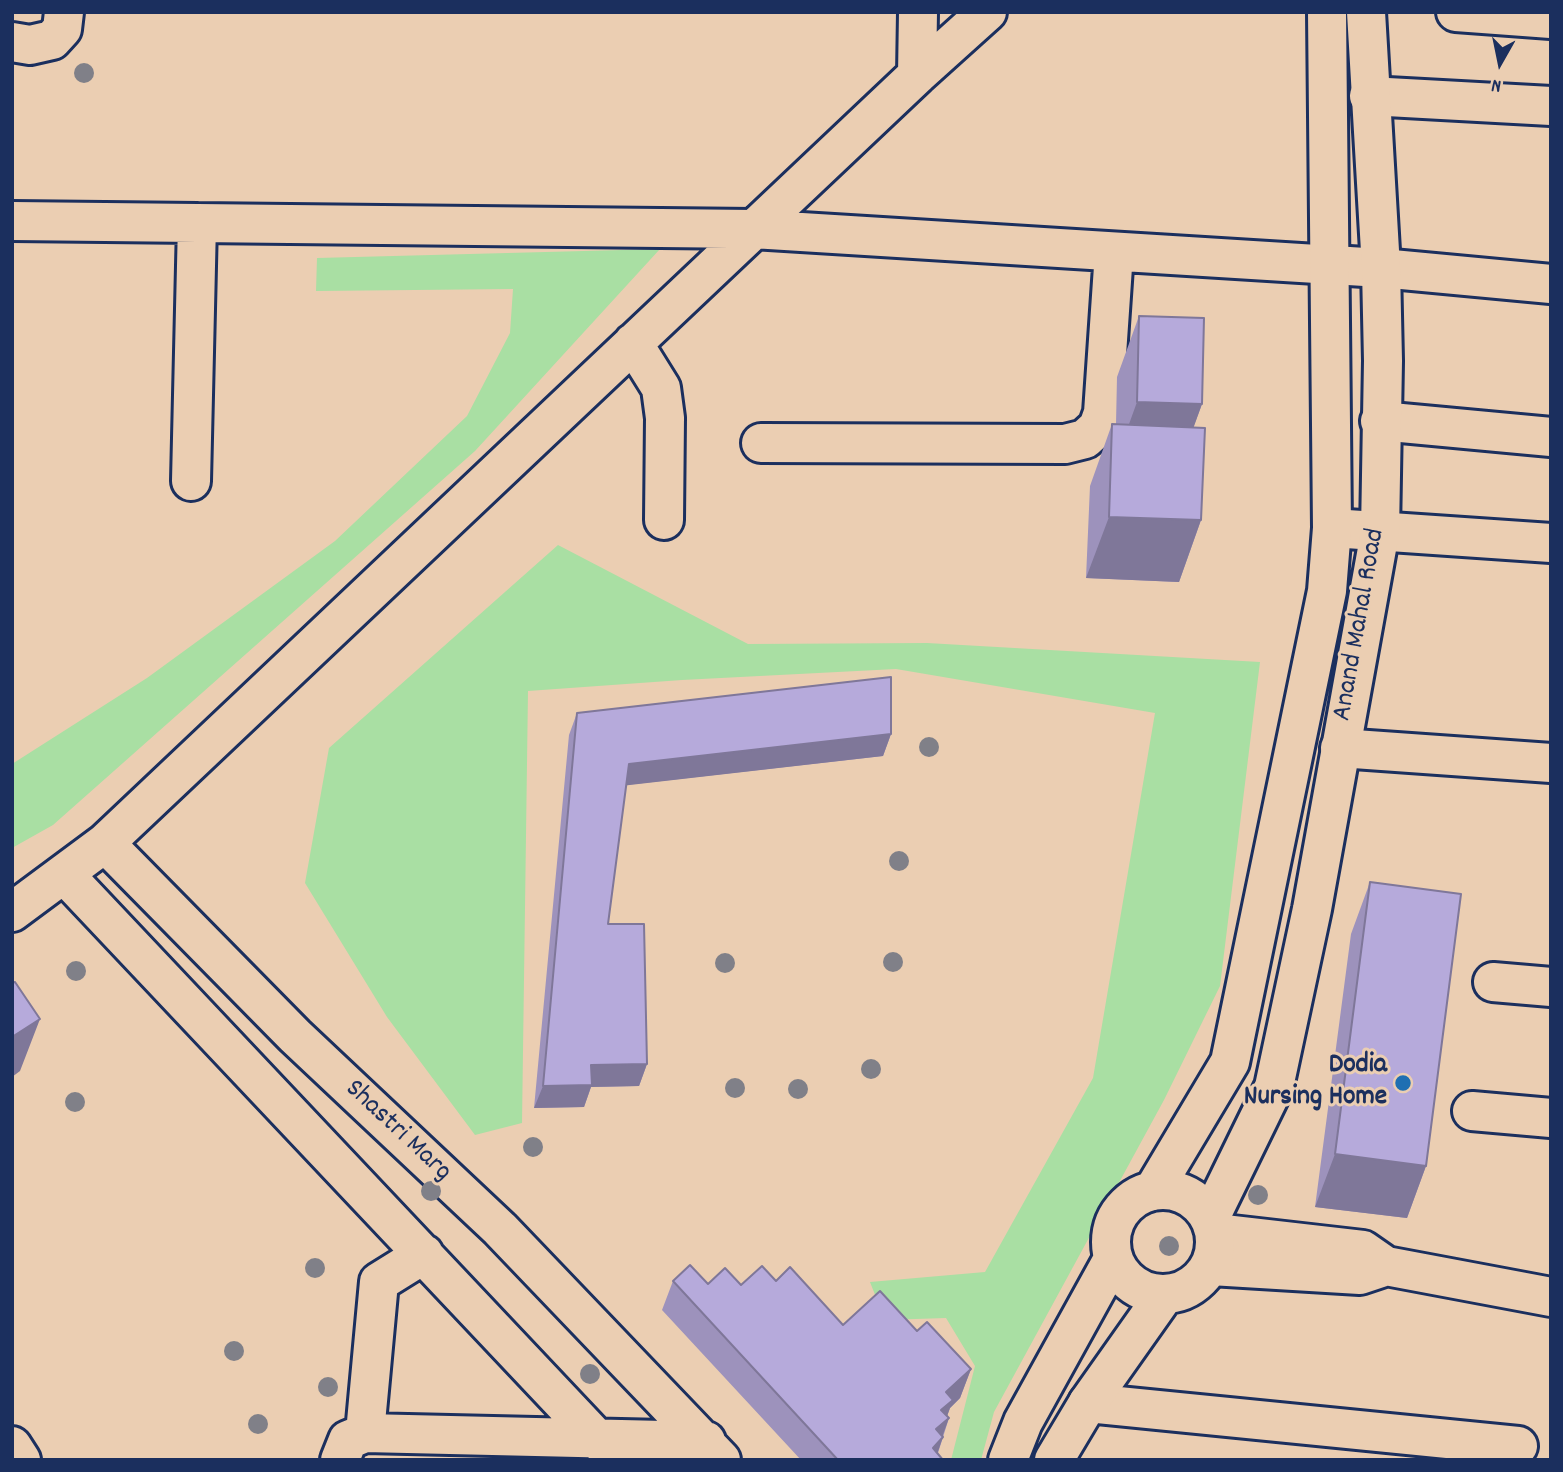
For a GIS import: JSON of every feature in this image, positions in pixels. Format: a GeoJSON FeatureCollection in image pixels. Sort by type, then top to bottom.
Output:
{"type":"FeatureCollection","features":[{"type":"Feature","properties":{"kind":"street"},"geometry":{"type":"LineString","coordinates":[[12,43],[30,45],[52,40],[62,29],[64,12]]}},
{"type":"Feature","properties":{"kind":"street"},"geometry":{"type":"LineString","coordinates":[[917,75],[918,12]]}},
{"type":"Feature","properties":{"kind":"street"},"geometry":{"type":"LineString","coordinates":[[12,912],[104,843],[753,229],[987,12]]}},
{"type":"Feature","properties":{"kind":"street","name":"Anand Mahal Road"},"geometry":{"type":"LineString","coordinates":[[1153,1191],[1230,1062],[1327,591],[1332,528],[1327,12]]}},
{"type":"Feature","properties":{"kind":"street","name":"Anand Mahal Road"},"geometry":{"type":"LineString","coordinates":[[1212,1239],[1274,1087],[1311,909],[1380,532],[1383,361],[1381,268],[1366,12]]}},
{"type":"Feature","properties":{"kind":"street"},"geometry":{"type":"LineString","coordinates":[[1456,12],[1551,19]]}},
{"type":"Feature","properties":{"kind":"street"},"geometry":{"type":"LineString","coordinates":[[1369,96],[1551,106]]}},
{"type":"Feature","properties":{"kind":"street"},"geometry":{"type":"LineString","coordinates":[[12,220],[753,229],[1381,268],[1551,284]]}},
{"type":"Feature","properties":{"kind":"street"},"geometry":{"type":"LineString","coordinates":[[191,481],[197,223]]}},
{"type":"Feature","properties":{"kind":"street"},"geometry":{"type":"LineString","coordinates":[[761,443],[1065,444],[1085,439],[1098,427],[1103,413],[1114,252]]}},
{"type":"Feature","properties":{"kind":"street"},"geometry":{"type":"LineString","coordinates":[[633,343],[662,387],[665,418],[664,520]]}},
{"type":"Feature","properties":{"kind":"street"},"geometry":{"type":"LineString","coordinates":[[1380,421],[1551,437]]}},
{"type":"Feature","properties":{"kind":"street"},"geometry":{"type":"LineString","coordinates":[[1332,528],[1551,543]]}},
{"type":"Feature","properties":{"kind":"street"},"geometry":{"type":"LineString","coordinates":[[1340,748],[1551,763]]}},
{"type":"Feature","properties":{"kind":"street","name":"Shastri Marg"},"geometry":{"type":"LineString","coordinates":[[104,843],[295,1036],[500,1229],[714,1450]]}},
{"type":"Feature","properties":{"kind":"street"},"geometry":{"type":"LineString","coordinates":[[64,874],[608,1449]]}},
{"type":"Feature","properties":{"kind":"street"},"geometry":{"type":"LineString","coordinates":[[1493,982],[1551,987]]}},
{"type":"Feature","properties":{"kind":"street"},"geometry":{"type":"LineString","coordinates":[[1472,1111],[1551,1118]]}},
{"type":"Feature","properties":{"kind":"street"},"geometry":{"type":"LineString","coordinates":[[1153,1191],[1170,1191],[1186,1196],[1212,1239],[1196,1282],[1182,1291],[1165,1294],[1148,1292],[1132,1285],[1120,1273],[1113,1259],[1110,1240],[1114,1223],[1130,1203],[1153,1191]]}},
{"type":"Feature","properties":{"kind":"street"},"geometry":{"type":"LineString","coordinates":[[1212,1239],[1363,1250],[1386,1266],[1551,1297]]}},
{"type":"Feature","properties":{"kind":"street"},"geometry":{"type":"LineString","coordinates":[[424,1254],[379,1282],[353,1446],[714,1450]]}},
{"type":"Feature","properties":{"kind":"street"},"geometry":{"type":"LineString","coordinates":[[1008,1460],[1023,1422],[1113,1259]]}},
{"type":"Feature","properties":{"kind":"street"},"geometry":{"type":"LineString","coordinates":[[1054,1460],[1088,1403],[1165,1294]]}},
{"type":"Feature","properties":{"kind":"street"},"geometry":{"type":"LineString","coordinates":[[1088,1403],[1518,1446]]}},
{"type":"Feature","properties":{"kind":"street"},"geometry":{"type":"LineString","coordinates":[[12,1446],[21,1460]]}},
{"type":"Feature","properties":{"kind":"green space"},"geometry":{"type":"Polygon","coordinates":[[[660,249],[475,451],[53,825],[12,848],[12,764],[147,678],[335,541],[467,416],[510,333],[513,289],[316,291],[317,258],[660,249]]]}},
{"type":"Feature","properties":{"kind":"green space"},"geometry":{"type":"Polygon","coordinates":[[[558,545],[748,644],[927,643],[1260,662],[1220,986],[1164,1100],[994,1412],[981,1460],[951,1460],[975,1366],[946,1318],[885,1320],[870,1282],[985,1272],[1093,1078],[1155,713],[896,669],[528,691],[522,1123],[475,1135],[387,1017],[305,883],[329,748],[558,545]]]}},
{"type":"Feature","properties":{"kind":"building"},"geometry":{"type":"Polygon","coordinates":[[[1139,316],[1204,318],[1202,404],[1137,402],[1139,316]]]}},
{"type":"Feature","properties":{"kind":"building"},"geometry":{"type":"Polygon","coordinates":[[[1112,424],[1205,428],[1201,520],[1109,517],[1112,424]]]}},
{"type":"Feature","properties":{"kind":"building"},"geometry":{"type":"Polygon","coordinates":[[[891,677],[891,734],[629,764],[608,924],[644,924],[647,1064],[591,1065],[592,1085],[543,1086],[577,713],[891,677]]]}},
{"type":"Feature","properties":{"kind":"building"},"geometry":{"type":"Polygon","coordinates":[[[1370,882],[1461,894],[1426,1166],[1335,1154],[1370,882]]]}},
{"type":"Feature","properties":{"kind":"building"},"geometry":{"type":"Polygon","coordinates":[[[15,982],[40,1019],[12,1037],[12,983],[15,982]]]}},
{"type":"Feature","properties":{"kind":"building"},"geometry":{"type":"Polygon","coordinates":[[[690,1265],[708,1284],[725,1268],[741,1285],[762,1266],[776,1281],[790,1267],[843,1325],[880,1291],[917,1331],[927,1322],[971,1369],[946,1392],[953,1400],[941,1410],[949,1418],[936,1429],[943,1437],[933,1448],[943,1460],[838,1460],[673,1281],[690,1265]]]}},
{"type":"Feature","properties":{"kind":"place","name":"Dodia Nursing Home"},"geometry":{"type":"Point","coordinates":[1403,1083]}}]}
